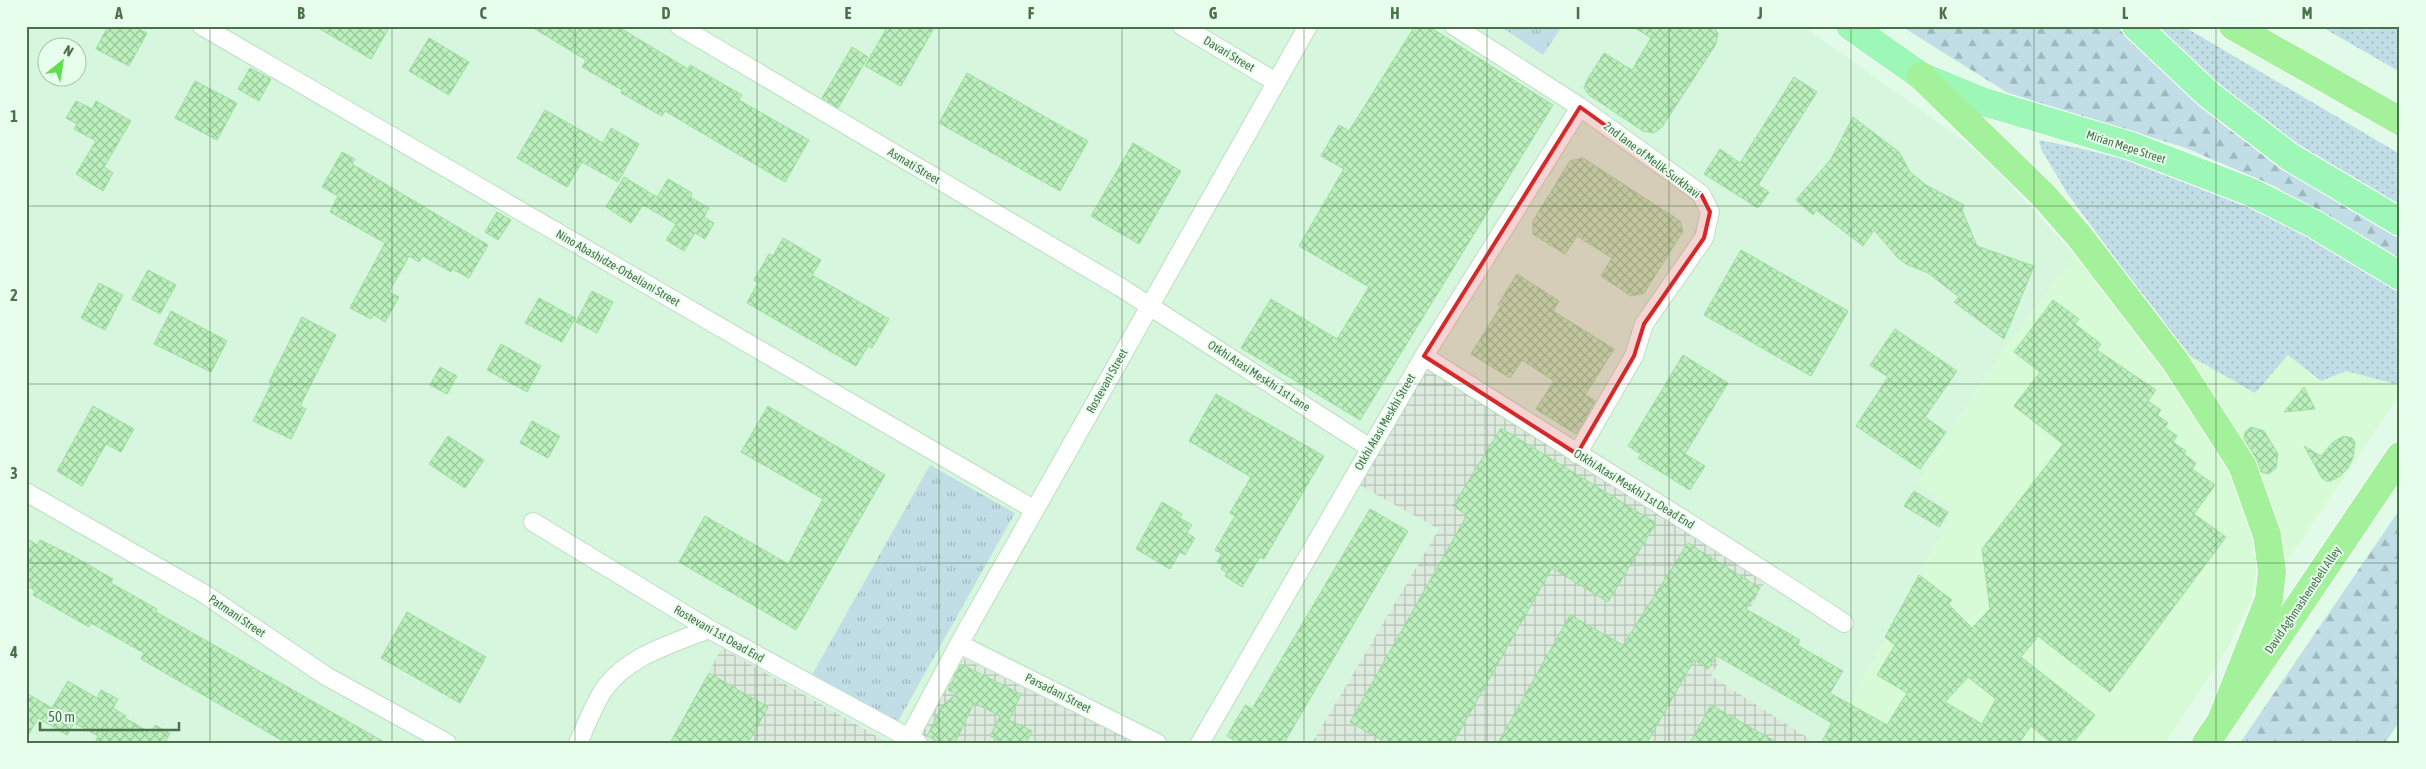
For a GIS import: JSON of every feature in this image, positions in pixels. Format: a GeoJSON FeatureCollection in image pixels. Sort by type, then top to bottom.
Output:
{"type":"FeatureCollection","features":[{"type":"Feature","properties":{"kind":"highway"},"geometry":{"type":"LineString","coordinates":[[2233,26],[2400,121]]}},
{"type":"Feature","properties":{"kind":"highway"},"geometry":{"type":"LineString","coordinates":[[1921,76],[2038,190],[2079,236],[2175,361],[2242,465],[2267,535],[2272,571],[2269,599],[2221,721]]}},
{"type":"Feature","properties":{"kind":"highway","name":"David Aghmashenebeli Alley"},"geometry":{"type":"LineString","coordinates":[[2206,743],[2400,456]]}},
{"type":"Feature","properties":{"kind":"main road","name":"Mirian Mepe Street"},"geometry":{"type":"LineString","coordinates":[[1850,26],[1921,76],[1984,102],[2131,146],[2253,193],[2314,224],[2400,276]]}},
{"type":"Feature","properties":{"kind":"main road"},"geometry":{"type":"LineString","coordinates":[[2136,26],[2208,94],[2290,157],[2400,222]]}},
{"type":"Feature","properties":{"kind":"street","name":"Nino Abashidze-Orbeliani Street"},"geometry":{"type":"LineString","coordinates":[[202,26],[1034,510]]}},
{"type":"Feature","properties":{"kind":"street","name":"Asmati Street"},"geometry":{"type":"LineString","coordinates":[[679,26],[1149,305]]}},
{"type":"Feature","properties":{"kind":"street","name":"Davari Street"},"geometry":{"type":"LineString","coordinates":[[1182,26],[1276,82]]}},
{"type":"Feature","properties":{"kind":"street","name":"Rostevani Street"},"geometry":{"type":"LineString","coordinates":[[914,740],[959,644],[1149,305],[1246,139],[1308,26]]}},
{"type":"Feature","properties":{"kind":"street","name":"2nd lane of Melik-Surkhavi"},"geometry":{"type":"LineString","coordinates":[[1454,26],[1580,107],[1702,194],[1710,212],[1704,238],[1644,324],[1634,356],[1577,454]]}},
{"type":"Feature","properties":{"kind":"street","name":"Otkhi Atasi Meskhi Street"},"geometry":{"type":"LineString","coordinates":[[1200,743],[1424,356],[1580,107]]}},
{"type":"Feature","properties":{"kind":"street","name":"Otkhi Atasi Meskhi 1st Lane"},"geometry":{"type":"LineString","coordinates":[[1149,305],[1370,448]]}},
{"type":"Feature","properties":{"kind":"street","name":"Otkhi Atasi Meskhi 1st Dead End"},"geometry":{"type":"LineString","coordinates":[[1424,356],[1577,454],[1757,565],[1844,624]]}},
{"type":"Feature","properties":{"kind":"street","name":"Patmani Street"},"geometry":{"type":"LineString","coordinates":[[26,492],[203,593],[326,676],[447,743]]}},
{"type":"Feature","properties":{"kind":"street","name":"Rostevani 1st Dead End"},"geometry":{"type":"LineString","coordinates":[[533,522],[708,629],[914,740]]}},
{"type":"Feature","properties":{"kind":"street"},"geometry":{"type":"LineString","coordinates":[[578,743],[604,690],[626,666],[661,648],[708,629]]}},
{"type":"Feature","properties":{"kind":"street","name":"Parsadani Street"},"geometry":{"type":"LineString","coordinates":[[959,644],[1157,743]]}},
{"type":"Feature","properties":{"kind":"highlighted area"},"geometry":{"type":"Polygon","coordinates":[[[1580,107],[1701,194],[1710,212],[1704,238],[1644,324],[1634,356],[1577,454],[1424,356],[1580,107]]]}},
{"type":"Feature","properties":{"kind":"shaded area"},"geometry":{"type":"Polygon","coordinates":[[[26,26],[1803,26],[1981,153],[2075,255],[1989,370],[1917,483],[1954,509],[1829,743],[1816,743],[1710,676],[1765,582],[1439,529],[1312,743],[1136,743],[964,658],[916,743],[889,743],[723,648],[670,743],[26,743],[26,26]]]}},
{"type":"Feature","properties":{"kind":"shaded area"},"geometry":{"type":"Polygon","coordinates":[[[2075,255],[2163,364],[2229,467],[2252,523],[2258,567],[2251,599],[2229,646],[2165,743],[1829,743],[1954,509],[1917,483],[1989,370],[2075,255]]]}},
{"type":"Feature","properties":{"kind":"shaded area"},"geometry":{"type":"Polygon","coordinates":[[[2185,353],[2255,393],[2288,355],[2321,381],[2346,371],[2395,384],[2400,383],[2400,394],[2285,565],[2269,509],[2185,353]]]}},
{"type":"Feature","properties":{"kind":"shaded area"},"geometry":{"type":"Polygon","coordinates":[[[1429,369],[1765,582],[1711,676],[1816,743],[1312,743],[1439,529],[1357,484],[1421,372],[1429,369]]]}},
{"type":"Feature","properties":{"kind":"shaded area"},"geometry":{"type":"Polygon","coordinates":[[[722,648],[889,743],[670,743],[722,648]]]}},
{"type":"Feature","properties":{"kind":"shaded area"},"geometry":{"type":"Polygon","coordinates":[[[963,658],[1136,743],[916,743],[963,658]]]}},
{"type":"Feature","properties":{"kind":"green space"},"geometry":{"type":"Polygon","coordinates":[[[1500,26],[1562,26],[1543,55],[1500,26]]]}},
{"type":"Feature","properties":{"kind":"green space"},"geometry":{"type":"Polygon","coordinates":[[[1901,26],[2116,26],[2171,76],[2286,167],[2400,238],[2400,261],[2274,186],[2186,148],[2008,93],[1901,26]]]}},
{"type":"Feature","properties":{"kind":"green space"},"geometry":{"type":"Polygon","coordinates":[[[2156,26],[2183,26],[2400,154],[2400,207],[2311,157],[2227,97],[2156,26]]]}},
{"type":"Feature","properties":{"kind":"green space"},"geometry":{"type":"Polygon","coordinates":[[[2320,26],[2400,26],[2400,72],[2320,26]]]}},
{"type":"Feature","properties":{"kind":"green space"},"geometry":{"type":"Polygon","coordinates":[[[2039,140],[2138,163],[2177,175],[2223,193],[2301,232],[2400,292],[2400,383],[2395,384],[2346,371],[2321,381],[2288,355],[2255,393],[2185,353],[2067,193],[2041,149],[2039,140]]]}},
{"type":"Feature","properties":{"kind":"green space"},"geometry":{"type":"Polygon","coordinates":[[[930,465],[1015,513],[897,723],[812,675],[930,465]]]}},
{"type":"Feature","properties":{"kind":"green space"},"geometry":{"type":"Polygon","coordinates":[[[2400,509],[2400,721],[2385,743],[2240,743],[2400,509]]]}},
{"type":"Feature","properties":{"kind":"building"},"geometry":{"type":"Polygon","coordinates":[[[108,26],[133,26],[147,33],[129,66],[96,49],[108,26]]]}},
{"type":"Feature","properties":{"kind":"building"},"geometry":{"type":"Polygon","coordinates":[[[315,26],[390,26],[371,59],[315,26]]]}},
{"type":"Feature","properties":{"kind":"building"},"geometry":{"type":"Polygon","coordinates":[[[530,26],[617,26],[688,69],[690,65],[742,95],[739,100],[809,140],[785,182],[665,111],[662,116],[621,93],[622,90],[582,67],[586,60],[530,26]]]}},
{"type":"Feature","properties":{"kind":"building"},"geometry":{"type":"Polygon","coordinates":[[[888,26],[935,26],[901,86],[865,66],[888,26]]]}},
{"type":"Feature","properties":{"kind":"building"},"geometry":{"type":"Polygon","coordinates":[[[1415,26],[1428,26],[1553,105],[1360,420],[1241,348],[1271,299],[1337,339],[1369,287],[1299,246],[1344,169],[1321,156],[1339,125],[1349,131],[1415,26]]]}},
{"type":"Feature","properties":{"kind":"building"},"geometry":{"type":"Polygon","coordinates":[[[1632,26],[1713,26],[1718,33],[1716,44],[1662,127],[1654,133],[1643,131],[1589,95],[1584,88],[1604,53],[1632,70],[1651,38],[1632,26]]]}},
{"type":"Feature","properties":{"kind":"building"},"geometry":{"type":"Polygon","coordinates":[[[429,38],[469,62],[449,95],[409,71],[429,38]]]}},
{"type":"Feature","properties":{"kind":"building"},"geometry":{"type":"Polygon","coordinates":[[[852,47],[868,57],[838,108],[822,98],[852,47]]]}},
{"type":"Feature","properties":{"kind":"building"},"geometry":{"type":"Polygon","coordinates":[[[250,68],[271,79],[259,101],[238,89],[250,68]]]}},
{"type":"Feature","properties":{"kind":"building"},"geometry":{"type":"Polygon","coordinates":[[[967,73],[1088,141],[1060,191],[939,123],[967,73]]]}},
{"type":"Feature","properties":{"kind":"building"},"geometry":{"type":"Polygon","coordinates":[[[1794,77],[1817,92],[1758,185],[1769,192],[1758,208],[1704,174],[1720,149],[1740,163],[1794,77]]]}},
{"type":"Feature","properties":{"kind":"building"},"geometry":{"type":"Polygon","coordinates":[[[195,81],[237,103],[217,140],[175,118],[195,81]]]}},
{"type":"Feature","properties":{"kind":"building"},"geometry":{"type":"Polygon","coordinates":[[[76,101],[92,109],[96,101],[131,121],[104,167],[113,173],[103,191],[76,174],[96,141],[74,129],[77,124],[66,118],[76,101]]]}},
{"type":"Feature","properties":{"kind":"building"},"geometry":{"type":"Polygon","coordinates":[[[545,110],[603,143],[611,128],[639,144],[618,182],[582,162],[567,187],[517,158],[545,110]]]}},
{"type":"Feature","properties":{"kind":"building"},"geometry":{"type":"Polygon","coordinates":[[[1853,117],[1899,152],[1910,172],[1926,185],[1964,205],[1962,210],[1977,246],[2034,266],[2004,339],[1954,302],[1959,297],[1928,273],[1906,264],[1897,257],[1874,230],[1863,246],[1816,210],[1813,215],[1796,200],[1831,159],[1853,117]]]}},
{"type":"Feature","properties":{"kind":"building"},"geometry":{"type":"Polygon","coordinates":[[[1133,143],[1181,171],[1139,244],[1091,216],[1133,143]]]}},
{"type":"Feature","properties":{"kind":"building"},"geometry":{"type":"Polygon","coordinates":[[[342,152],[355,159],[352,164],[488,245],[469,278],[452,269],[451,272],[423,256],[419,262],[409,256],[389,292],[399,297],[385,322],[374,315],[371,319],[350,308],[385,243],[330,212],[338,196],[322,187],[342,152]]]}},
{"type":"Feature","properties":{"kind":"building"},"geometry":{"type":"Polygon","coordinates":[[[1583,158],[1680,221],[1683,231],[1644,293],[1631,296],[1601,276],[1612,258],[1577,236],[1565,254],[1533,234],[1533,221],[1570,161],[1583,158]]]}},
{"type":"Feature","properties":{"kind":"building"},"geometry":{"type":"Polygon","coordinates":[[[624,177],[657,197],[668,179],[692,193],[690,197],[709,208],[704,217],[714,223],[705,239],[695,233],[684,251],[666,240],[676,224],[643,205],[631,223],[606,207],[624,177]]]}},
{"type":"Feature","properties":{"kind":"building"},"geometry":{"type":"Polygon","coordinates":[[[497,212],[511,220],[498,240],[485,232],[497,212]]]}},
{"type":"Feature","properties":{"kind":"building"},"geometry":{"type":"Polygon","coordinates":[[[783,238],[821,260],[812,275],[889,319],[872,348],[868,346],[856,366],[747,303],[758,283],[754,280],[769,254],[773,256],[783,238]]]}},
{"type":"Feature","properties":{"kind":"building"},"geometry":{"type":"Polygon","coordinates":[[[1741,250],[1848,311],[1811,376],[1704,315],[1741,250]]]}},
{"type":"Feature","properties":{"kind":"building"},"geometry":{"type":"Polygon","coordinates":[[[148,270],[176,285],[160,314],[132,299],[148,270]]]}},
{"type":"Feature","properties":{"kind":"building"},"geometry":{"type":"Polygon","coordinates":[[[1517,274],[1559,301],[1553,311],[1614,349],[1585,395],[1595,401],[1576,434],[1536,409],[1554,381],[1522,360],[1510,378],[1471,354],[1501,306],[1498,305],[1517,274]]]}},
{"type":"Feature","properties":{"kind":"building"},"geometry":{"type":"Polygon","coordinates":[[[99,283],[123,295],[105,330],[81,318],[99,283]]]}},
{"type":"Feature","properties":{"kind":"building"},"geometry":{"type":"Polygon","coordinates":[[[592,291],[613,302],[597,333],[576,322],[592,291]]]}},
{"type":"Feature","properties":{"kind":"building"},"geometry":{"type":"Polygon","coordinates":[[[539,298],[575,318],[562,342],[525,323],[539,298]]]}},
{"type":"Feature","properties":{"kind":"building"},"geometry":{"type":"Polygon","coordinates":[[[2053,300],[2079,319],[2075,324],[2101,344],[2097,350],[2156,390],[2148,401],[2161,410],[2157,415],[2168,423],[2165,427],[2177,436],[2173,442],[2186,451],[2184,454],[2196,463],[2192,469],[2215,485],[2194,514],[2226,537],[2110,692],[2038,636],[2021,657],[2095,715],[2073,743],[2051,743],[2031,726],[2019,743],[1821,743],[1832,723],[1717,656],[1708,669],[1694,660],[1647,743],[1498,743],[1570,615],[1623,645],[1688,543],[1760,588],[1746,609],[1800,640],[1797,645],[1843,671],[1830,693],[1887,725],[1907,693],[1877,675],[1895,645],[1885,637],[1919,575],[1952,600],[1948,604],[1972,628],[1990,609],[1982,549],[2063,444],[2014,406],[2040,372],[2014,352],[2053,300]],[[1968,677],[1945,702],[1982,724],[1996,699],[1968,677]]]}},
{"type":"Feature","properties":{"kind":"building"},"geometry":{"type":"Polygon","coordinates":[[[171,311],[227,341],[211,372],[154,344],[171,311]]]}},
{"type":"Feature","properties":{"kind":"building"},"geometry":{"type":"Polygon","coordinates":[[[302,317],[336,335],[300,406],[306,409],[291,439],[253,421],[272,383],[269,382],[302,317]]]}},
{"type":"Feature","properties":{"kind":"building"},"geometry":{"type":"Polygon","coordinates":[[[1895,329],[1957,371],[1925,417],[1946,432],[1920,469],[1856,426],[1888,377],[1870,365],[1895,329]]]}},
{"type":"Feature","properties":{"kind":"building"},"geometry":{"type":"Polygon","coordinates":[[[501,344],[541,366],[527,392],[487,370],[501,344]]]}},
{"type":"Feature","properties":{"kind":"building"},"geometry":{"type":"Polygon","coordinates":[[[1683,355],[1728,383],[1685,454],[1705,466],[1690,490],[1638,458],[1641,454],[1628,446],[1683,355]]]}},
{"type":"Feature","properties":{"kind":"building"},"geometry":{"type":"Polygon","coordinates":[[[440,367],[457,376],[447,394],[430,385],[440,367]]]}},
{"type":"Feature","properties":{"kind":"building"},"geometry":{"type":"Polygon","coordinates":[[[2304,387],[2315,409],[2284,412],[2304,387]]]}},
{"type":"Feature","properties":{"kind":"building"},"geometry":{"type":"Polygon","coordinates":[[[1216,394],[1324,456],[1264,559],[1260,557],[1242,587],[1225,576],[1227,573],[1221,569],[1223,565],[1217,562],[1222,554],[1215,550],[1235,516],[1230,513],[1251,477],[1189,441],[1216,394]]]}},
{"type":"Feature","properties":{"kind":"building"},"geometry":{"type":"Polygon","coordinates":[[[93,406],[134,429],[121,452],[106,444],[82,486],[57,471],[93,406]]]}},
{"type":"Feature","properties":{"kind":"building"},"geometry":{"type":"Polygon","coordinates":[[[768,406],[885,475],[796,630],[679,562],[705,516],[788,564],[823,499],[741,452],[768,406]]]}},
{"type":"Feature","properties":{"kind":"building"},"geometry":{"type":"Polygon","coordinates":[[[532,421],[560,436],[548,458],[520,443],[532,421]]]}},
{"type":"Feature","properties":{"kind":"building"},"geometry":{"type":"Polygon","coordinates":[[[2251,427],[2264,431],[2278,454],[2276,468],[2269,474],[2261,472],[2255,457],[2244,439],[2245,432],[2251,427]]]}},
{"type":"Feature","properties":{"kind":"building"},"geometry":{"type":"Polygon","coordinates":[[[1501,428],[1656,523],[1608,602],[1552,568],[1453,743],[1386,743],[1350,722],[1467,515],[1453,506],[1501,428]]]}},
{"type":"Feature","properties":{"kind":"building"},"geometry":{"type":"Polygon","coordinates":[[[448,436],[484,460],[465,488],[429,464],[448,436]]]}},
{"type":"Feature","properties":{"kind":"building"},"geometry":{"type":"Polygon","coordinates":[[[2344,436],[2352,438],[2355,442],[2353,457],[2348,468],[2339,477],[2326,481],[2322,478],[2304,446],[2321,456],[2333,442],[2344,436]]]}},
{"type":"Feature","properties":{"kind":"building"},"geometry":{"type":"Polygon","coordinates":[[[1914,491],[1948,512],[1939,527],[1904,506],[1914,491]]]}},
{"type":"Feature","properties":{"kind":"building"},"geometry":{"type":"Polygon","coordinates":[[[1162,502],[1182,514],[1180,518],[1192,525],[1187,533],[1195,538],[1185,555],[1180,552],[1170,569],[1136,549],[1162,502]]]}},
{"type":"Feature","properties":{"kind":"building"},"geometry":{"type":"Polygon","coordinates":[[[1370,509],[1408,531],[1284,743],[1238,743],[1227,736],[1245,705],[1252,709],[1370,509]]]}},
{"type":"Feature","properties":{"kind":"building"},"geometry":{"type":"Polygon","coordinates":[[[26,538],[37,545],[40,540],[73,556],[113,579],[111,583],[157,609],[156,612],[386,743],[286,743],[141,659],[144,653],[91,623],[89,627],[33,595],[35,591],[26,585],[26,538]]]}},
{"type":"Feature","properties":{"kind":"building"},"geometry":{"type":"Polygon","coordinates":[[[407,612],[486,657],[460,703],[381,658],[407,612]]]}},
{"type":"Feature","properties":{"kind":"building"},"geometry":{"type":"Polygon","coordinates":[[[961,664],[1021,694],[1009,720],[1032,731],[1026,743],[1004,743],[990,736],[1000,716],[974,703],[955,743],[940,743],[927,736],[942,706],[956,694],[948,690],[961,664]]]}},
{"type":"Feature","properties":{"kind":"building"},"geometry":{"type":"Polygon","coordinates":[[[709,673],[768,707],[748,743],[670,743],[709,673]]]}},
{"type":"Feature","properties":{"kind":"building"},"geometry":{"type":"Polygon","coordinates":[[[68,681],[97,698],[101,690],[118,699],[113,708],[126,716],[125,718],[151,733],[155,725],[170,733],[166,741],[169,743],[95,743],[98,736],[74,723],[67,735],[38,718],[26,739],[26,693],[52,708],[68,681]]]}},
{"type":"Feature","properties":{"kind":"building"},"geometry":{"type":"Polygon","coordinates":[[[1711,705],[1778,743],[1690,743],[1711,705]]]}}]}
